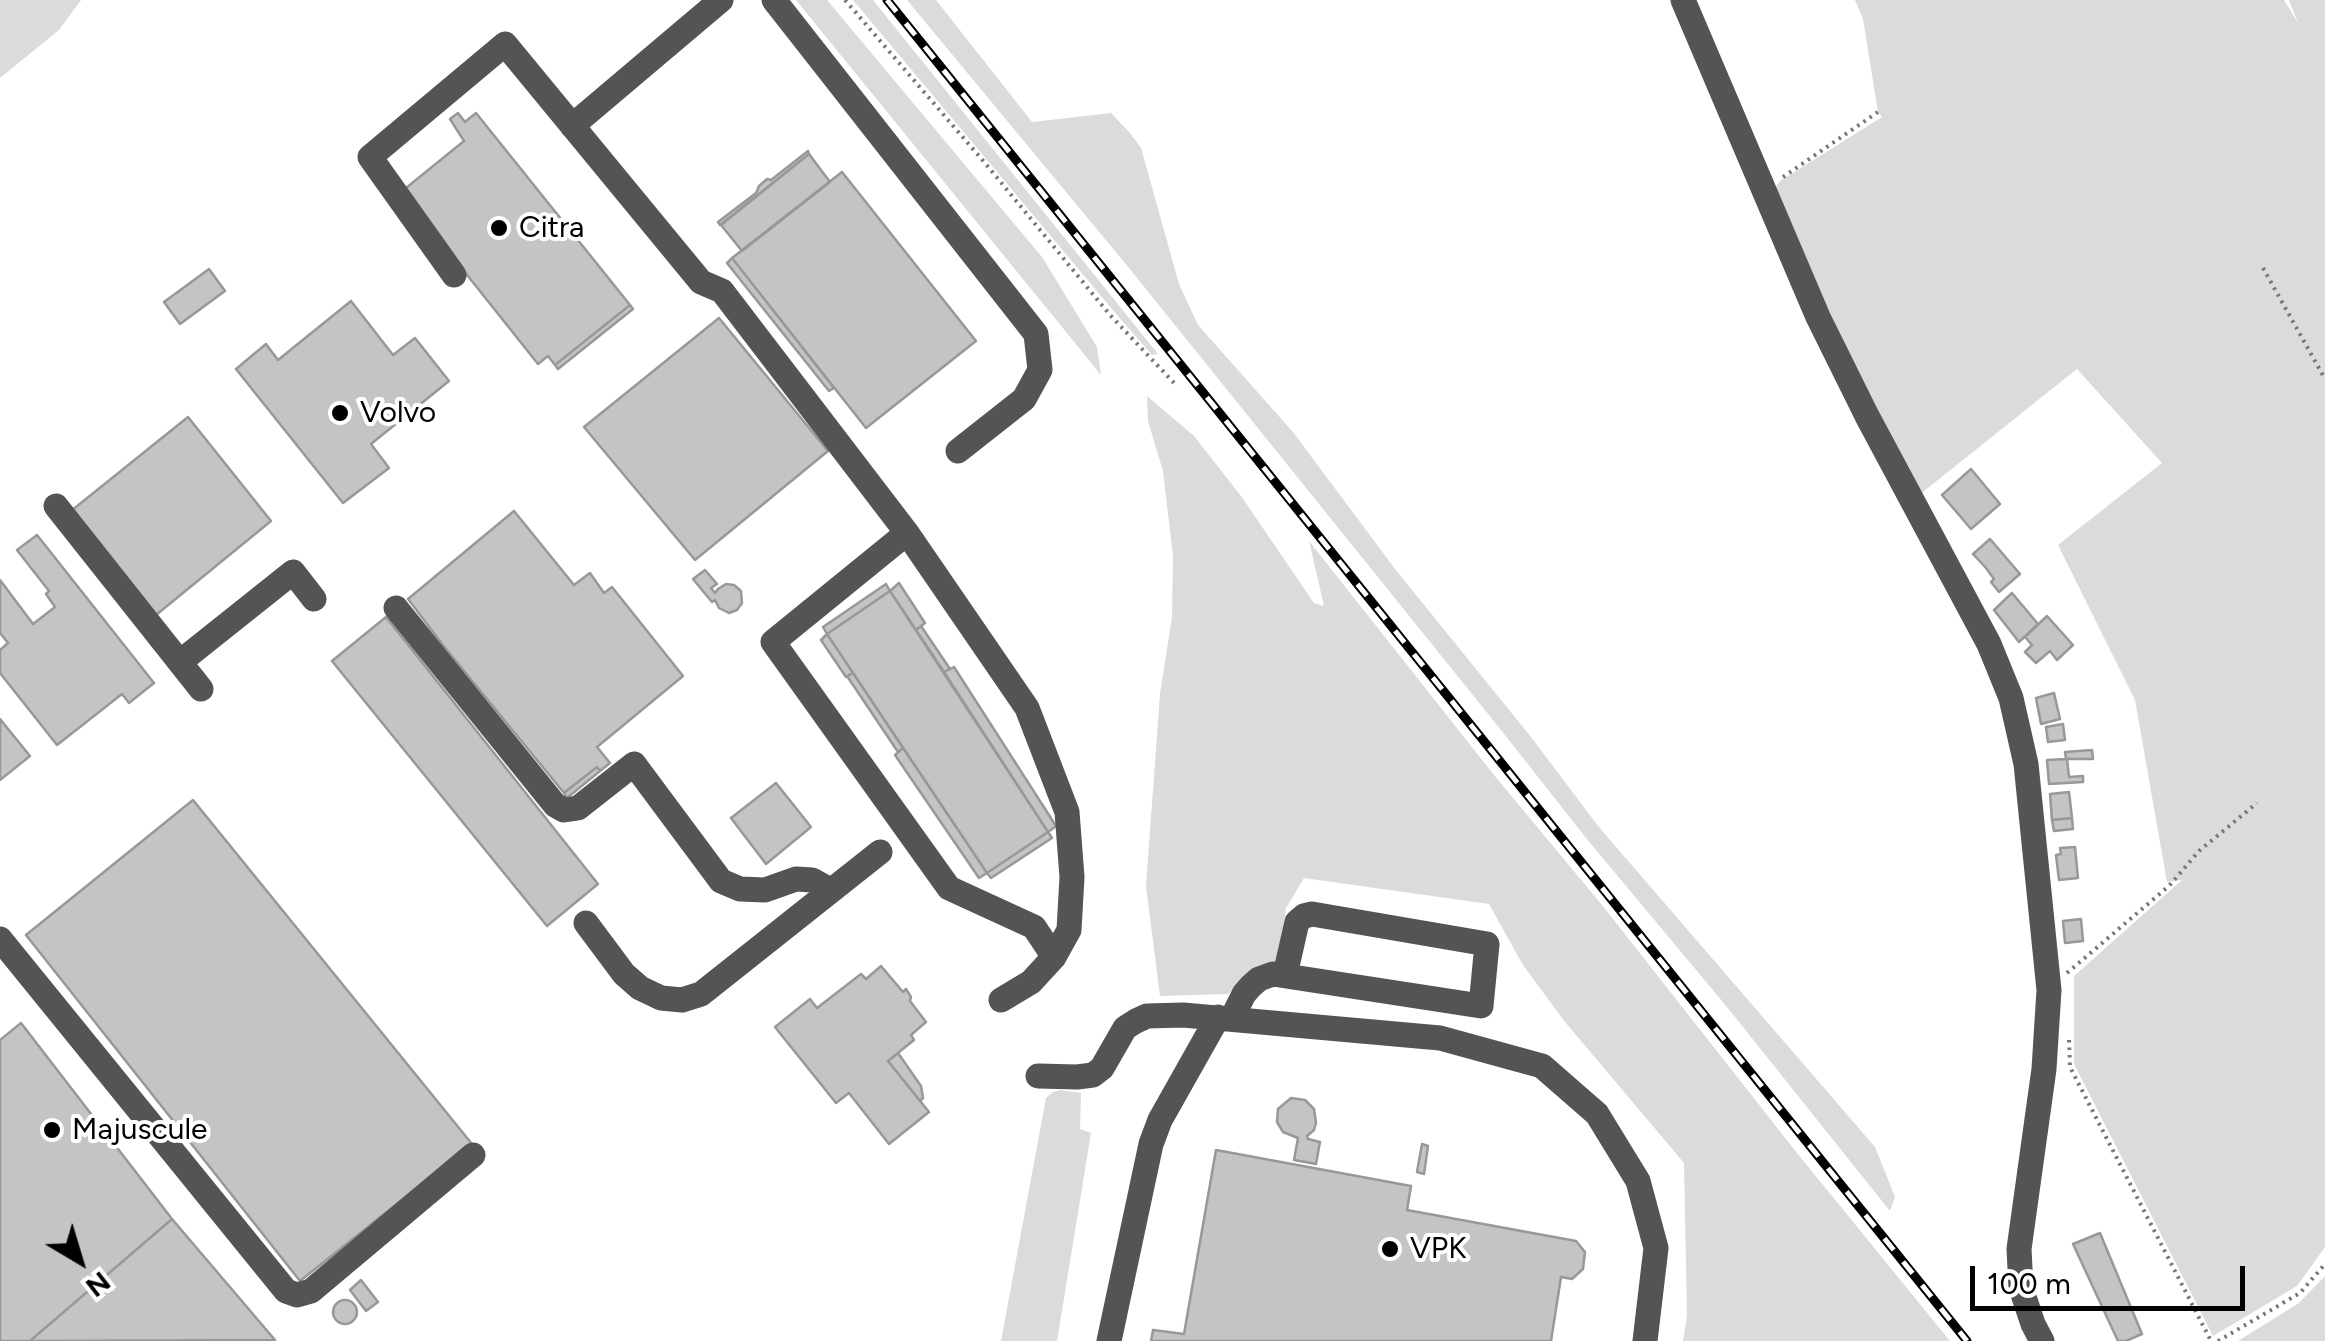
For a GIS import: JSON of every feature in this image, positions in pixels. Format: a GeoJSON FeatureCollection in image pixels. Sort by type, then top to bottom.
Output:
{"type":"FeatureCollection","features":[{"type":"Feature","properties":{"kind":"street"},"geometry":{"type":"LineString","coordinates":[[572,126],[721,0]]}},
{"type":"Feature","properties":{"kind":"street"},"geometry":{"type":"LineString","coordinates":[[774,0],[1036,334],[1040,370],[1024,399],[958,450]]}},
{"type":"Feature","properties":{"kind":"street"},"geometry":{"type":"LineString","coordinates":[[1683,0],[1762,190],[1842,366],[1989,644],[2011,698],[2026,764],[2048,990],[2044,1069],[2019,1249],[2021,1288],[2042,1341]]}},
{"type":"Feature","properties":{"kind":"street"},"geometry":{"type":"LineString","coordinates":[[454,275],[370,157],[505,44],[701,282],[722,291],[907,533],[1027,708],[1067,812],[1072,877],[1069,930],[1054,957],[1031,982],[1000,1000]]}},
{"type":"Feature","properties":{"kind":"street"},"geometry":{"type":"LineString","coordinates":[[56,506],[201,689]]}},
{"type":"Feature","properties":{"kind":"street"},"geometry":{"type":"LineString","coordinates":[[907,533],[773,642],[948,888],[1034,927],[1054,957]]}},
{"type":"Feature","properties":{"kind":"street"},"geometry":{"type":"LineString","coordinates":[[180,662],[292,572],[314,598]]}},
{"type":"Feature","properties":{"kind":"street"},"geometry":{"type":"LineString","coordinates":[[396,608],[555,805],[564,810],[578,808],[634,764],[721,880],[740,889],[765,890],[796,879],[812,880],[830,890]]}},
{"type":"Feature","properties":{"kind":"street"},"geometry":{"type":"LineString","coordinates":[[586,923],[624,974],[640,988],[661,998],[682,1000],[701,994],[880,852]]}},
{"type":"Feature","properties":{"kind":"street"},"geometry":{"type":"LineString","coordinates":[[1109,1341],[1151,1144],[1160,1120],[1225,1017],[1250,986],[1266,976],[1285,975],[1481,1006],[1487,944],[1312,914],[1297,922],[1285,975]]}},
{"type":"Feature","properties":{"kind":"street"},"geometry":{"type":"LineString","coordinates":[[0,939],[286,1291],[296,1295],[311,1291],[473,1156]]}},
{"type":"Feature","properties":{"kind":"street"},"geometry":{"type":"LineString","coordinates":[[1038,1076],[1093,1075],[1102,1068],[1126,1028],[1147,1016],[1225,1017],[1440,1038],[1542,1066],[1597,1114],[1638,1181],[1656,1248],[1645,1341]]}},
{"type":"Feature","properties":{"kind":"path"},"geometry":{"type":"LineString","coordinates":[[845,0],[1110,314],[1176,385]]}},
{"type":"Feature","properties":{"kind":"path"},"geometry":{"type":"LineString","coordinates":[[1762,190],[1878,112]]}},
{"type":"Feature","properties":{"kind":"path"},"geometry":{"type":"LineString","coordinates":[[2263,268],[2325,379]]}},
{"type":"Feature","properties":{"kind":"path"},"geometry":{"type":"LineString","coordinates":[[2048,990],[2168,886],[2199,850],[2257,803]]}},
{"type":"Feature","properties":{"kind":"path"},"geometry":{"type":"LineString","coordinates":[[2069,1029],[2070,1067],[2214,1341],[2300,1292],[2325,1264]]}},
{"type":"Feature","properties":{"kind":"shaded area"},"geometry":{"type":"Polygon","coordinates":[[[0,0],[81,0],[59,30],[0,78],[0,0]]]}},
{"type":"Feature","properties":{"kind":"shaded area"},"geometry":{"type":"Polygon","coordinates":[[[796,0],[827,0],[1042,257],[1097,347],[1101,375],[796,0]]]}},
{"type":"Feature","properties":{"kind":"shaded area"},"geometry":{"type":"Polygon","coordinates":[[[853,0],[873,0],[1158,354],[1152,355],[1111,308],[853,0]]]}},
{"type":"Feature","properties":{"kind":"shaded area"},"geometry":{"type":"Polygon","coordinates":[[[907,0],[936,0],[1032,122],[1111,113],[1130,133],[1141,148],[1179,284],[1198,325],[1293,432],[1395,569],[1598,826],[1875,1147],[1895,1197],[1890,1211],[1129,268],[907,0]]]}},
{"type":"Feature","properties":{"kind":"shaded area"},"geometry":{"type":"Polygon","coordinates":[[[1855,0],[2284,0],[2298,23],[2289,0],[2325,0],[2325,1247],[2297,1286],[2213,1336],[2074,1064],[2074,976],[2182,880],[2167,882],[2135,700],[2058,545],[2162,463],[2077,369],[1919,495],[1859,379],[1773,191],[1780,181],[1882,117],[1863,19],[1855,0]]]}},
{"type":"Feature","properties":{"kind":"shaded area"},"geometry":{"type":"Polygon","coordinates":[[[1147,396],[1194,436],[1241,496],[1314,603],[1324,606],[1309,541],[1950,1341],[1683,1341],[1687,1316],[1684,1163],[1565,1022],[1523,965],[1489,904],[1304,878],[1286,908],[1279,963],[1257,966],[1228,994],[1160,996],[1146,886],[1160,694],[1172,617],[1173,556],[1163,471],[1148,421],[1147,396]]]}},
{"type":"Feature","properties":{"kind":"shaded area"},"geometry":{"type":"Polygon","coordinates":[[[1060,1090],[1081,1093],[1080,1129],[1091,1133],[1057,1341],[1001,1341],[1046,1098],[1060,1090]]]}},
{"type":"Feature","properties":{"kind":"shaded area"},"geometry":{"type":"Polygon","coordinates":[[[2325,1276],[2325,1341],[2238,1341],[2299,1303],[2325,1276]]]}},
{"type":"Feature","properties":{"kind":"building","name":"Citra"},"geometry":{"type":"Polygon","coordinates":[[[458,113],[465,122],[476,113],[630,305],[555,365],[548,356],[538,364],[401,192],[464,141],[450,119],[458,113]]]}},
{"type":"Feature","properties":{"kind":"building"},"geometry":{"type":"Polygon","coordinates":[[[808,151],[720,225],[718,222],[756,193],[767,179],[771,180],[808,151]]]}},
{"type":"Feature","properties":{"kind":"building"},"geometry":{"type":"Polygon","coordinates":[[[809,154],[830,182],[742,251],[721,225],[809,154]]]}},
{"type":"Feature","properties":{"kind":"building"},"geometry":{"type":"Polygon","coordinates":[[[842,172],[976,341],[866,428],[732,258],[842,172]]]}},
{"type":"Feature","properties":{"kind":"building"},"geometry":{"type":"Polygon","coordinates":[[[732,258],[834,388],[829,391],[727,263],[732,258]]]}},
{"type":"Feature","properties":{"kind":"building"},"geometry":{"type":"Polygon","coordinates":[[[209,269],[225,291],[180,324],[164,302],[209,269]]]}},
{"type":"Feature","properties":{"kind":"building","name":"Volvo"},"geometry":{"type":"Polygon","coordinates":[[[351,301],[393,355],[415,338],[449,381],[371,444],[389,468],[343,503],[236,369],[266,344],[278,360],[351,301]]]}},
{"type":"Feature","properties":{"kind":"building"},"geometry":{"type":"Polygon","coordinates":[[[630,305],[633,309],[558,369],[555,365],[630,305]]]}},
{"type":"Feature","properties":{"kind":"building"},"geometry":{"type":"Polygon","coordinates":[[[719,318],[828,451],[695,560],[584,427],[719,318]]]}},
{"type":"Feature","properties":{"kind":"building"},"geometry":{"type":"Polygon","coordinates":[[[188,417],[271,521],[156,615],[71,511],[188,417]]]}},
{"type":"Feature","properties":{"kind":"building"},"geometry":{"type":"Polygon","coordinates":[[[1971,469],[2000,504],[1971,529],[1942,495],[1971,469]]]}},
{"type":"Feature","properties":{"kind":"building"},"geometry":{"type":"Polygon","coordinates":[[[514,511],[574,585],[590,573],[604,593],[612,587],[683,676],[597,747],[610,763],[600,771],[597,767],[564,793],[408,599],[514,511]]]}},
{"type":"Feature","properties":{"kind":"building"},"geometry":{"type":"Polygon","coordinates":[[[37,535],[154,683],[129,703],[122,694],[57,745],[0,673],[0,650],[8,643],[0,633],[0,580],[33,624],[55,607],[46,594],[49,591],[17,550],[37,535]]]}},
{"type":"Feature","properties":{"kind":"building"},"geometry":{"type":"Polygon","coordinates":[[[1990,539],[2020,574],[1999,592],[1991,582],[1994,579],[1973,554],[1990,539]]]}},
{"type":"Feature","properties":{"kind":"building"},"geometry":{"type":"Polygon","coordinates":[[[705,570],[717,584],[711,588],[715,593],[726,584],[741,591],[742,603],[737,610],[729,613],[719,608],[693,579],[705,570]]]}},
{"type":"Feature","properties":{"kind":"building"},"geometry":{"type":"Polygon","coordinates":[[[899,583],[925,623],[916,630],[890,591],[899,583]]]}},
{"type":"Feature","properties":{"kind":"building"},"geometry":{"type":"Polygon","coordinates":[[[886,584],[890,591],[827,634],[823,627],[886,584]]]}},
{"type":"Feature","properties":{"kind":"building"},"geometry":{"type":"Polygon","coordinates":[[[890,591],[1048,832],[987,873],[827,634],[890,591]]]}},
{"type":"Feature","properties":{"kind":"building"},"geometry":{"type":"Polygon","coordinates":[[[2012,593],[2038,624],[2019,642],[1994,610],[2012,593]]]}},
{"type":"Feature","properties":{"kind":"building"},"geometry":{"type":"Polygon","coordinates":[[[2047,616],[2073,645],[2057,660],[2050,651],[2036,663],[2025,652],[2032,645],[2025,637],[2047,616]]]}},
{"type":"Feature","properties":{"kind":"building"},"geometry":{"type":"Polygon","coordinates":[[[386,617],[598,884],[547,926],[332,661],[386,617]]]}},
{"type":"Feature","properties":{"kind":"building"},"geometry":{"type":"Polygon","coordinates":[[[921,626],[950,669],[944,672],[916,630],[921,626]]]}},
{"type":"Feature","properties":{"kind":"building"},"geometry":{"type":"Polygon","coordinates":[[[827,634],[853,673],[846,677],[821,640],[827,634]]]}},
{"type":"Feature","properties":{"kind":"building"},"geometry":{"type":"Polygon","coordinates":[[[954,667],[1056,826],[1048,832],[944,672],[954,667]]]}},
{"type":"Feature","properties":{"kind":"building"},"geometry":{"type":"Polygon","coordinates":[[[853,673],[903,748],[898,752],[847,676],[853,673]]]}},
{"type":"Feature","properties":{"kind":"building"},"geometry":{"type":"Polygon","coordinates":[[[2054,693],[2060,719],[2041,724],[2036,698],[2054,693]]]}},
{"type":"Feature","properties":{"kind":"building"},"geometry":{"type":"Polygon","coordinates":[[[0,719],[30,756],[0,780],[0,719]]]}},
{"type":"Feature","properties":{"kind":"building"},"geometry":{"type":"Polygon","coordinates":[[[2063,724],[2065,740],[2048,742],[2046,727],[2063,724]]]}},
{"type":"Feature","properties":{"kind":"building"},"geometry":{"type":"Polygon","coordinates":[[[903,748],[987,873],[979,878],[895,755],[903,748]]]}},
{"type":"Feature","properties":{"kind":"building"},"geometry":{"type":"Polygon","coordinates":[[[2092,750],[2093,759],[2066,759],[2065,752],[2092,750]]]}},
{"type":"Feature","properties":{"kind":"building"},"geometry":{"type":"Polygon","coordinates":[[[2067,759],[2069,777],[2083,776],[2083,782],[2049,784],[2047,760],[2067,759]]]}},
{"type":"Feature","properties":{"kind":"building"},"geometry":{"type":"Polygon","coordinates":[[[597,767],[600,771],[567,798],[564,793],[597,767]]]}},
{"type":"Feature","properties":{"kind":"building"},"geometry":{"type":"Polygon","coordinates":[[[776,783],[811,827],[766,864],[731,818],[776,783]]]}},
{"type":"Feature","properties":{"kind":"building"},"geometry":{"type":"Polygon","coordinates":[[[2069,792],[2072,818],[2052,820],[2050,794],[2069,792]]]}},
{"type":"Feature","properties":{"kind":"building"},"geometry":{"type":"Polygon","coordinates":[[[193,800],[472,1144],[300,1281],[26,935],[193,800]]]}},
{"type":"Feature","properties":{"kind":"building"},"geometry":{"type":"Polygon","coordinates":[[[2072,818],[2073,829],[2054,831],[2052,820],[2072,818]]]}},
{"type":"Feature","properties":{"kind":"building"},"geometry":{"type":"Polygon","coordinates":[[[1048,832],[1052,838],[991,878],[987,873],[1048,832]]]}},
{"type":"Feature","properties":{"kind":"building"},"geometry":{"type":"Polygon","coordinates":[[[2075,847],[2078,878],[2059,880],[2056,855],[2061,854],[2060,848],[2075,847]]]}},
{"type":"Feature","properties":{"kind":"building"},"geometry":{"type":"Polygon","coordinates":[[[2081,919],[2083,941],[2065,943],[2063,921],[2081,919]]]}},
{"type":"Feature","properties":{"kind":"building"},"geometry":{"type":"Polygon","coordinates":[[[881,966],[903,992],[906,989],[926,1022],[911,1035],[914,1040],[888,1061],[929,1112],[889,1144],[849,1093],[836,1103],[775,1027],[810,999],[817,1008],[861,974],[866,979],[881,966]]]}},
{"type":"Feature","properties":{"kind":"building","name":"Majuscule"},"geometry":{"type":"Polygon","coordinates":[[[21,1023],[172,1219],[30,1341],[0,1341],[0,1040],[21,1023]]]}},
{"type":"Feature","properties":{"kind":"building"},"geometry":{"type":"Polygon","coordinates":[[[898,1053],[921,1086],[920,1101],[888,1061],[898,1053]]]}},
{"type":"Feature","properties":{"kind":"building"},"geometry":{"type":"Polygon","coordinates":[[[1291,1098],[1305,1100],[1314,1109],[1316,1123],[1307,1136],[1320,1142],[1316,1164],[1294,1160],[1298,1138],[1283,1132],[1277,1122],[1278,1109],[1291,1098]]]}},
{"type":"Feature","properties":{"kind":"building"},"geometry":{"type":"Polygon","coordinates":[[[1422,1144],[1428,1146],[1424,1174],[1417,1172],[1422,1144]]]}},
{"type":"Feature","properties":{"kind":"building","name":"VPK"},"geometry":{"type":"Polygon","coordinates":[[[1216,1150],[1411,1186],[1407,1210],[1576,1241],[1585,1252],[1583,1269],[1572,1279],[1561,1277],[1551,1341],[1151,1341],[1153,1330],[1184,1334],[1216,1150]]]}},
{"type":"Feature","properties":{"kind":"building"},"geometry":{"type":"Polygon","coordinates":[[[172,1219],[275,1340],[30,1341],[172,1219]]]}},
{"type":"Feature","properties":{"kind":"building"},"geometry":{"type":"Polygon","coordinates":[[[2100,1233],[2142,1334],[2126,1341],[2118,1341],[2073,1244],[2100,1233]]]}},
{"type":"Feature","properties":{"kind":"building"},"geometry":{"type":"Polygon","coordinates":[[[361,1280],[378,1302],[366,1311],[350,1290],[361,1280]]]}},
{"type":"Feature","properties":{"kind":"building"},"geometry":{"type":"Polygon","coordinates":[[[345,1300],[354,1303],[354,1321],[345,1324],[336,1321],[333,1312],[336,1303],[345,1300]]]}},
{"type":"Feature","properties":{"kind":"railway"},"geometry":{"type":"LineString","coordinates":[[887,0],[1967,1341]]}},
{"type":"Feature","properties":{"kind":"place","name":"Citra"},"geometry":{"type":"Point","coordinates":[499,228]}},
{"type":"Feature","properties":{"kind":"place","name":"Volvo"},"geometry":{"type":"Point","coordinates":[340,413]}},
{"type":"Feature","properties":{"kind":"place","name":"Majuscule"},"geometry":{"type":"Point","coordinates":[52,1130]}},
{"type":"Feature","properties":{"kind":"place","name":"VPK"},"geometry":{"type":"Point","coordinates":[1390,1249]}}]}
